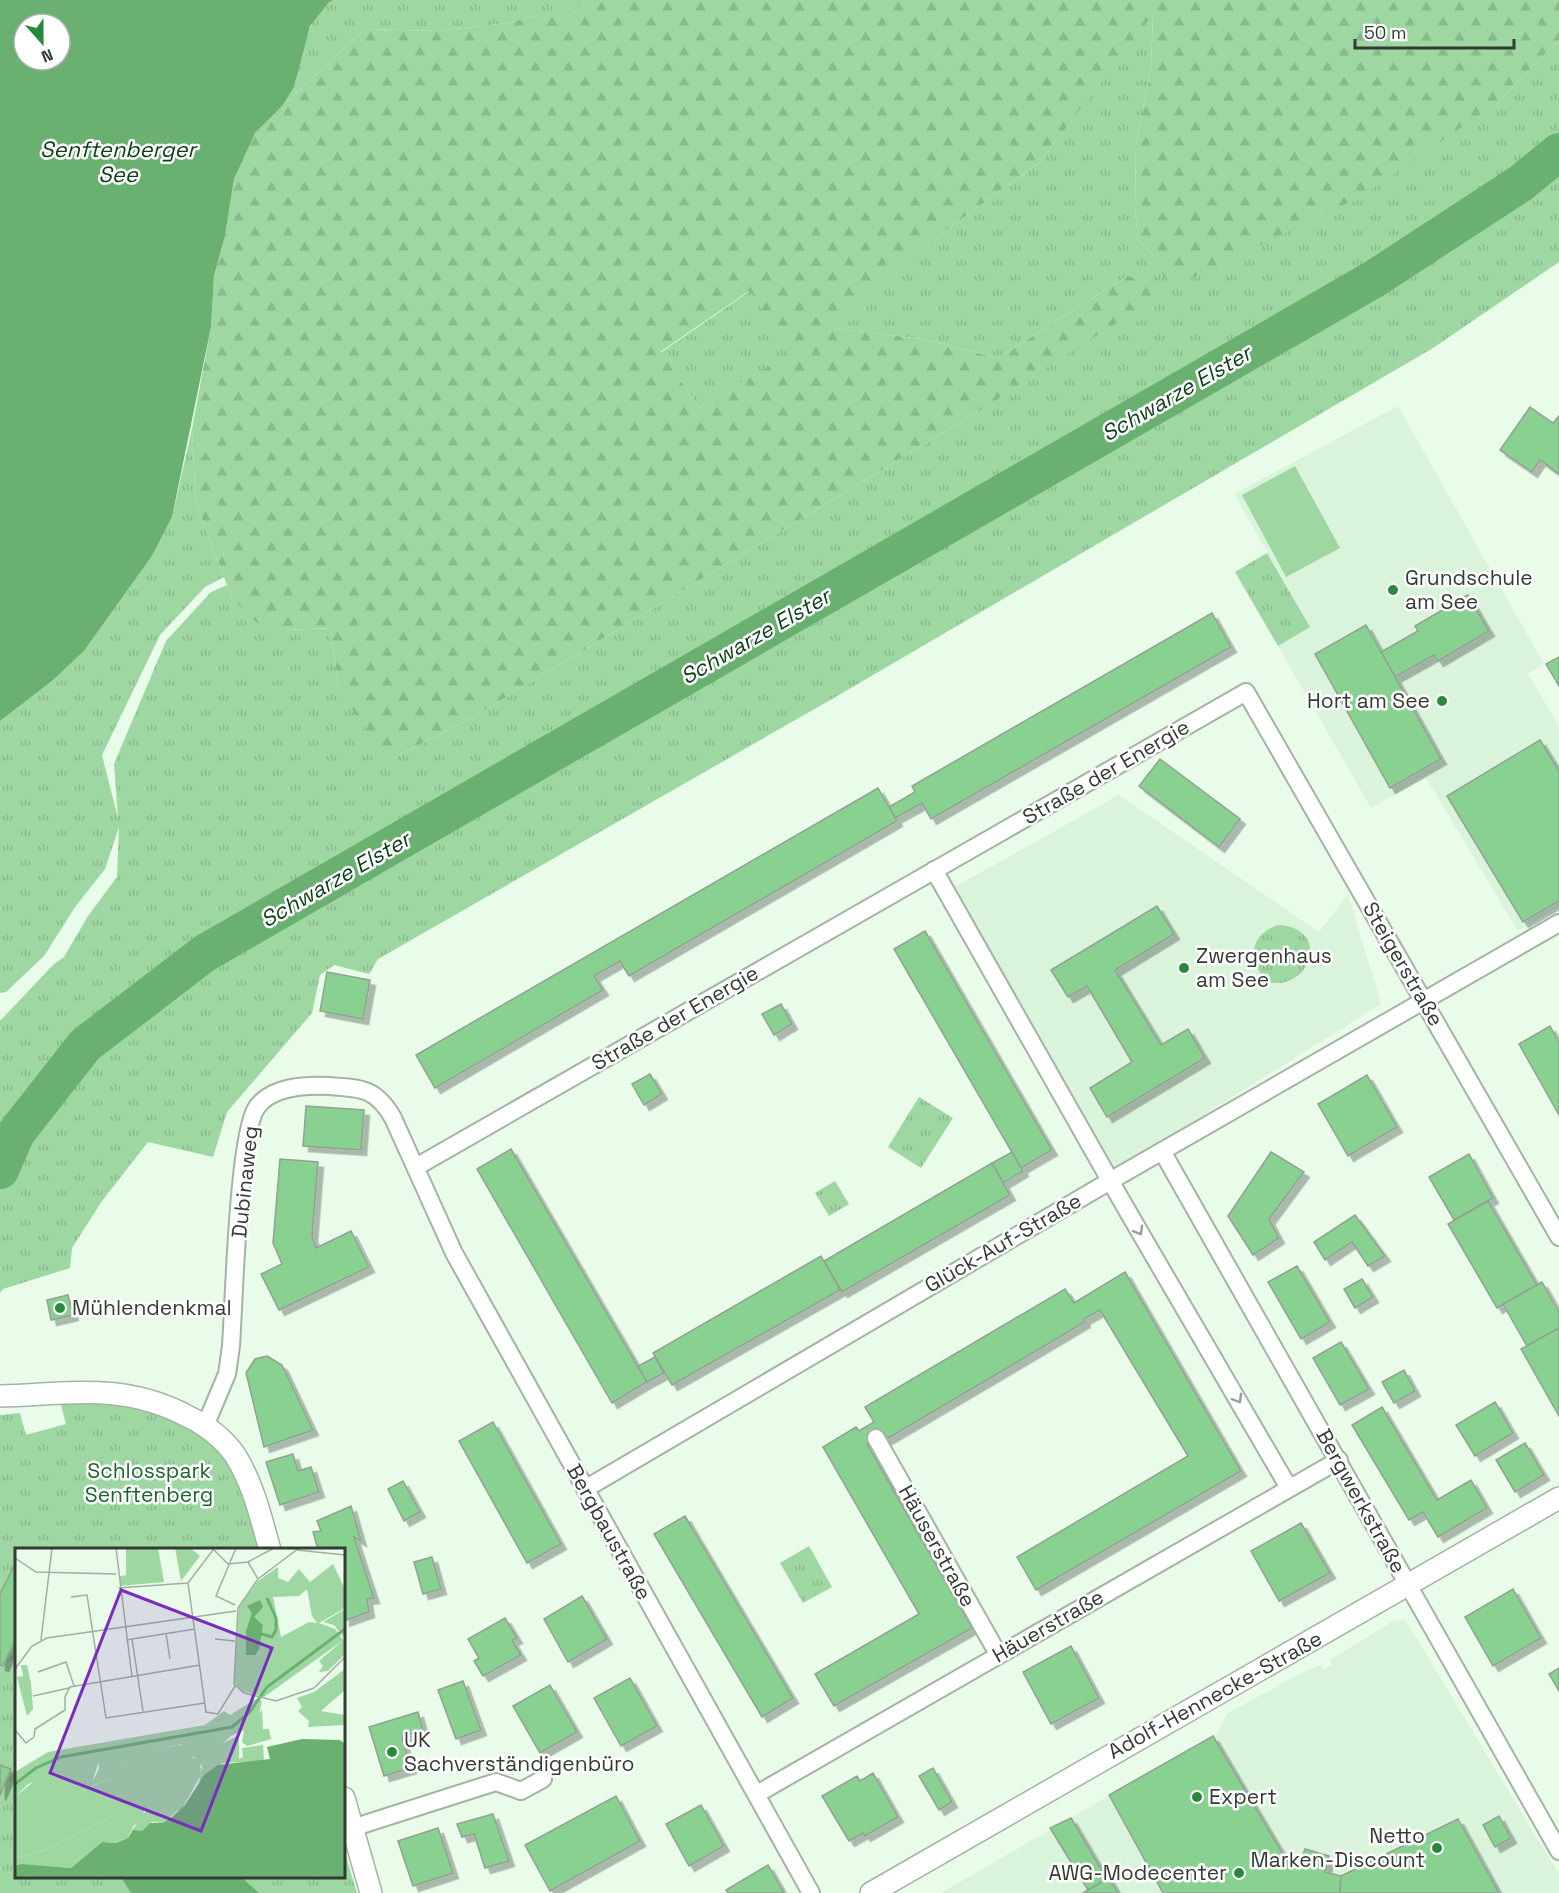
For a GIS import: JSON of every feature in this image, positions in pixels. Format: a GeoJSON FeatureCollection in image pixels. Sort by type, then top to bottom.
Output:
{"type":"FeatureCollection","features":[{"type":"Feature","properties":{"kind":"street","name":"Straße der Energie"},"geometry":{"type":"LineString","coordinates":[[416,1167],[1246,692]]}},
{"type":"Feature","properties":{"kind":"street","name":"Steigerstraße"},"geometry":{"type":"LineString","coordinates":[[1246,692],[1559,1237]]}},
{"type":"Feature","properties":{"kind":"street"},"geometry":{"type":"LineString","coordinates":[[934,870],[1289,1488]]}},
{"type":"Feature","properties":{"kind":"street","name":"Glück-Auf-Straße"},"geometry":{"type":"LineString","coordinates":[[585,1489],[1110,1180],[1559,922]]}},
{"type":"Feature","properties":{"kind":"street","name":"Dubinaweg"},"geometry":{"type":"LineString","coordinates":[[205,1426],[227,1374],[244,1165],[249,1126],[258,1105],[284,1090],[303,1086],[368,1090],[380,1098],[387,1107],[416,1167]]}},
{"type":"Feature","properties":{"kind":"street","name":"Bergwerkstraße"},"geometry":{"type":"LineString","coordinates":[[1162,1151],[1559,1851]]}},
{"type":"Feature","properties":{"kind":"street","name":"Bergbaustraße"},"geometry":{"type":"LineString","coordinates":[[416,1167],[454,1252],[812,1893]]}},
{"type":"Feature","properties":{"kind":"street"},"geometry":{"type":"LineString","coordinates":[[0,1396],[121,1393],[162,1402],[205,1426],[234,1454],[249,1484],[269,1548]]}},
{"type":"Feature","properties":{"kind":"street","name":"Häuserstraße"},"geometry":{"type":"LineString","coordinates":[[876,1438],[998,1654]]}},
{"type":"Feature","properties":{"kind":"street","name":"Häuerstraße"},"geometry":{"type":"LineString","coordinates":[[758,1794],[1339,1460]]}},
{"type":"Feature","properties":{"kind":"street","name":"Adolf-Hennecke-Straße"},"geometry":{"type":"LineString","coordinates":[[871,1893],[1559,1498]]}},
{"type":"Feature","properties":{"kind":"street"},"geometry":{"type":"LineString","coordinates":[[352,1828],[496,1782],[521,1791],[543,1779]]}},
{"type":"Feature","properties":{"kind":"street"},"geometry":{"type":"LineString","coordinates":[[345,1802],[370,1893]]}},
{"type":"Feature","properties":{"kind":"shaded area"},"geometry":{"type":"Polygon","coordinates":[[[1398,406],[1544,664],[1528,674],[1559,726],[1559,907],[1518,931],[1426,778],[1371,808],[1278,646],[1310,627],[1234,494],[1398,406]]]}},
{"type":"Feature","properties":{"kind":"shaded area","name":"Zwergenhaus am See"},"geometry":{"type":"Polygon","coordinates":[[[1119,795],[1319,932],[1348,894],[1381,1004],[1113,1172],[953,888],[1119,795]]]}},
{"type":"Feature","properties":{"kind":"shaded area"},"geometry":{"type":"Polygon","coordinates":[[[1395,1620],[1406,1621],[1559,1874],[1559,1893],[941,1893],[1217,1733],[1228,1713],[1305,1671],[1321,1665],[1324,1669],[1332,1665],[1330,1660],[1395,1620]]]}},
{"type":"Feature","properties":{"kind":"green space"},"geometry":{"type":"Polygon","coordinates":[[[334,0],[588,0],[570,16],[535,16],[508,23],[437,31],[365,29],[283,105],[295,84],[303,49],[312,24],[325,5],[334,0]]]}},
{"type":"Feature","properties":{"kind":"green space"},"geometry":{"type":"Polygon","coordinates":[[[588,0],[1559,0],[1559,40],[1497,103],[1360,197],[1171,288],[976,413],[475,716],[391,759],[366,732],[339,689],[330,628],[285,630],[257,623],[232,598],[196,503],[192,429],[211,327],[214,276],[225,236],[234,179],[245,150],[255,133],[365,29],[437,31],[508,23],[535,16],[570,16],[588,0]],[[1153,14],[1040,162],[949,228],[834,328],[922,339],[998,358],[1127,276],[1170,288],[1152,254],[1138,240],[1135,208],[1136,144],[1151,68],[1153,14]],[[749,291],[660,352],[700,408],[792,352],[749,291]]]}},
{"type":"Feature","properties":{"kind":"green space"},"geometry":{"type":"Polygon","coordinates":[[[1153,13],[1151,68],[1136,144],[1135,208],[1138,240],[1152,254],[1171,288],[1497,103],[1559,40],[1559,262],[1433,348],[832,699],[378,959],[369,974],[334,965],[320,975],[312,1013],[227,1112],[213,1157],[148,1142],[102,1201],[72,1248],[70,1268],[3,1289],[0,1293],[0,1021],[53,965],[64,957],[88,916],[117,877],[119,827],[105,869],[75,907],[44,956],[6,992],[0,993],[0,721],[52,681],[84,651],[152,556],[172,517],[192,429],[196,503],[224,577],[205,587],[160,635],[102,755],[118,818],[114,764],[166,641],[211,592],[227,585],[232,598],[285,630],[330,628],[339,689],[391,759],[475,716],[976,413],[1127,276],[998,358],[922,339],[833,328],[949,228],[1040,162],[1153,13]]]}},
{"type":"Feature","properties":{"kind":"green space"},"geometry":{"type":"Polygon","coordinates":[[[750,291],[793,352],[700,408],[660,353],[750,291]]]}},
{"type":"Feature","properties":{"kind":"green space"},"geometry":{"type":"Polygon","coordinates":[[[1295,466],[1340,548],[1286,577],[1242,495],[1295,466]]]}},
{"type":"Feature","properties":{"kind":"green space"},"geometry":{"type":"Polygon","coordinates":[[[1267,553],[1310,627],[1278,646],[1235,572],[1267,553]]]}},
{"type":"Feature","properties":{"kind":"green space"},"geometry":{"type":"Polygon","coordinates":[[[1277,925],[1294,928],[1305,936],[1310,946],[1309,958],[1304,969],[1295,977],[1282,982],[1266,982],[1256,965],[1254,949],[1261,936],[1277,925]]]}},
{"type":"Feature","properties":{"kind":"green space"},"geometry":{"type":"Polygon","coordinates":[[[919,1097],[953,1118],[921,1168],[888,1147],[919,1097]]]}},
{"type":"Feature","properties":{"kind":"green space"},"geometry":{"type":"Polygon","coordinates":[[[835,1181],[849,1204],[829,1216],[815,1193],[835,1181]]]}},
{"type":"Feature","properties":{"kind":"green space","name":"Schlosspark Senftenberg"},"geometry":{"type":"Polygon","coordinates":[[[114,1400],[131,1404],[166,1416],[198,1434],[224,1459],[234,1475],[259,1548],[15,1548],[15,1878],[345,1878],[345,1853],[357,1893],[0,1893],[0,1415],[20,1413],[26,1435],[66,1424],[60,1401],[114,1400]]]}},
{"type":"Feature","properties":{"kind":"green space"},"geometry":{"type":"Polygon","coordinates":[[[809,1546],[832,1587],[803,1603],[780,1563],[809,1546]]]}},
{"type":"Feature","properties":{"kind":"water","name":"Senftenberger See"},"geometry":{"type":"Polygon","coordinates":[[[0,0],[334,0],[329,2],[310,26],[294,87],[283,105],[255,133],[234,179],[225,236],[214,276],[211,327],[172,517],[152,556],[84,651],[52,681],[0,721],[0,0]]]}},
{"type":"Feature","properties":{"kind":"water"},"geometry":{"type":"Polygon","coordinates":[[[122,1878],[242,1878],[259,1893],[131,1893],[122,1878]]]}},
{"type":"Feature","properties":{"kind":"building"},"geometry":{"type":"Polygon","coordinates":[[[1530,407],[1553,423],[1559,416],[1559,474],[1540,460],[1532,472],[1500,450],[1530,407]]]}},
{"type":"Feature","properties":{"kind":"building"},"geometry":{"type":"Polygon","coordinates":[[[1468,595],[1489,631],[1438,661],[1434,655],[1395,677],[1381,652],[1418,631],[1415,626],[1468,595]]]}},
{"type":"Feature","properties":{"kind":"building"},"geometry":{"type":"Polygon","coordinates":[[[1212,613],[1231,647],[931,819],[922,803],[895,818],[889,807],[915,792],[912,786],[1212,613]]]}},
{"type":"Feature","properties":{"kind":"building"},"geometry":{"type":"Polygon","coordinates":[[[1366,625],[1441,759],[1390,788],[1315,654],[1366,625]]]}},
{"type":"Feature","properties":{"kind":"building"},"geometry":{"type":"Polygon","coordinates":[[[1559,657],[1559,686],[1546,664],[1559,657]]]}},
{"type":"Feature","properties":{"kind":"building"},"geometry":{"type":"Polygon","coordinates":[[[1540,740],[1559,771],[1559,901],[1523,922],[1447,796],[1540,740]]]}},
{"type":"Feature","properties":{"kind":"building"},"geometry":{"type":"Polygon","coordinates":[[[1160,759],[1240,819],[1219,847],[1139,786],[1160,759]]]}},
{"type":"Feature","properties":{"kind":"building"},"geometry":{"type":"Polygon","coordinates":[[[878,788],[897,821],[629,976],[620,961],[594,976],[603,990],[435,1088],[416,1055],[878,788]]]}},
{"type":"Feature","properties":{"kind":"building"},"geometry":{"type":"Polygon","coordinates":[[[1157,906],[1174,934],[1115,970],[1161,1045],[1188,1029],[1205,1058],[1107,1117],[1090,1088],[1132,1062],[1087,986],[1068,997],[1051,970],[1157,906]]]}},
{"type":"Feature","properties":{"kind":"building"},"geometry":{"type":"Polygon","coordinates":[[[925,931],[1052,1150],[1021,1168],[894,949],[925,931]]]}},
{"type":"Feature","properties":{"kind":"building"},"geometry":{"type":"Polygon","coordinates":[[[327,972],[370,980],[363,1019],[320,1011],[327,972]]]}},
{"type":"Feature","properties":{"kind":"building"},"geometry":{"type":"Polygon","coordinates":[[[781,1004],[792,1024],[774,1035],[762,1014],[781,1004]]]}},
{"type":"Feature","properties":{"kind":"building"},"geometry":{"type":"Polygon","coordinates":[[[1550,1026],[1559,1043],[1559,1115],[1519,1044],[1550,1026]]]}},
{"type":"Feature","properties":{"kind":"building"},"geometry":{"type":"Polygon","coordinates":[[[650,1074],[662,1094],[644,1105],[632,1084],[650,1074]]]}},
{"type":"Feature","properties":{"kind":"building"},"geometry":{"type":"Polygon","coordinates":[[[1367,1075],[1397,1127],[1348,1156],[1318,1104],[1367,1075]]]}},
{"type":"Feature","properties":{"kind":"building"},"geometry":{"type":"Polygon","coordinates":[[[306,1106],[364,1110],[361,1150],[303,1146],[306,1106]]]}},
{"type":"Feature","properties":{"kind":"building"},"geometry":{"type":"Polygon","coordinates":[[[511,1149],[647,1382],[612,1403],[477,1169],[511,1149]]]}},
{"type":"Feature","properties":{"kind":"building"},"geometry":{"type":"Polygon","coordinates":[[[1012,1152],[1023,1171],[1003,1183],[992,1163],[1012,1152]]]}},
{"type":"Feature","properties":{"kind":"building"},"geometry":{"type":"Polygon","coordinates":[[[1271,1152],[1304,1172],[1269,1219],[1279,1238],[1253,1255],[1228,1216],[1271,1152]]]}},
{"type":"Feature","properties":{"kind":"building"},"geometry":{"type":"Polygon","coordinates":[[[1469,1154],[1493,1198],[1454,1220],[1429,1177],[1469,1154]]]}},
{"type":"Feature","properties":{"kind":"building"},"geometry":{"type":"Polygon","coordinates":[[[280,1159],[318,1162],[312,1236],[316,1248],[351,1231],[369,1267],[279,1310],[261,1274],[282,1264],[273,1243],[280,1159]]]}},
{"type":"Feature","properties":{"kind":"building"},"geometry":{"type":"Polygon","coordinates":[[[992,1163],[1010,1195],[842,1292],[824,1261],[992,1163]]]}},
{"type":"Feature","properties":{"kind":"building"},"geometry":{"type":"Polygon","coordinates":[[[1488,1201],[1537,1285],[1497,1308],[1448,1224],[1488,1201]]]}},
{"type":"Feature","properties":{"kind":"building"},"geometry":{"type":"Polygon","coordinates":[[[1355,1215],[1385,1256],[1368,1266],[1352,1242],[1325,1260],[1314,1242],[1355,1215]]]}},
{"type":"Feature","properties":{"kind":"building"},"geometry":{"type":"Polygon","coordinates":[[[821,1256],[840,1290],[672,1385],[653,1353],[821,1256]]]}},
{"type":"Feature","properties":{"kind":"building"},"geometry":{"type":"Polygon","coordinates":[[[1297,1266],[1330,1322],[1301,1339],[1268,1282],[1297,1266]]]}},
{"type":"Feature","properties":{"kind":"building"},"geometry":{"type":"Polygon","coordinates":[[[1125,1272],[1241,1471],[1036,1590],[1017,1557],[1188,1456],[1100,1310],[1084,1319],[1085,1322],[885,1440],[882,1435],[867,1444],[972,1628],[834,1706],[815,1674],[919,1614],[823,1447],[856,1427],[859,1431],[874,1422],[865,1407],[1065,1289],[1074,1303],[1125,1272]]]}},
{"type":"Feature","properties":{"kind":"building"},"geometry":{"type":"Polygon","coordinates":[[[1362,1279],[1373,1297],[1355,1308],[1344,1289],[1362,1279]]]}},
{"type":"Feature","properties":{"kind":"building"},"geometry":{"type":"Polygon","coordinates":[[[1542,1282],[1559,1312],[1559,1328],[1527,1346],[1503,1304],[1542,1282]]]}},
{"type":"Feature","properties":{"kind":"building","name":"Mühlendenkmal"},"geometry":{"type":"Polygon","coordinates":[[[68,1295],[73,1315],[51,1320],[47,1300],[68,1295]]]}},
{"type":"Feature","properties":{"kind":"building"},"geometry":{"type":"Polygon","coordinates":[[[1559,1328],[1559,1416],[1521,1349],[1559,1328]]]}},
{"type":"Feature","properties":{"kind":"building"},"geometry":{"type":"Polygon","coordinates":[[[1341,1342],[1369,1389],[1340,1405],[1313,1358],[1341,1342]]]}},
{"type":"Feature","properties":{"kind":"building"},"geometry":{"type":"Polygon","coordinates":[[[267,1356],[282,1365],[313,1430],[264,1447],[246,1373],[255,1359],[267,1356]]]}},
{"type":"Feature","properties":{"kind":"building"},"geometry":{"type":"Polygon","coordinates":[[[655,1357],[664,1373],[647,1382],[638,1366],[655,1357]]]}},
{"type":"Feature","properties":{"kind":"building"},"geometry":{"type":"Polygon","coordinates":[[[1404,1370],[1415,1391],[1394,1403],[1382,1382],[1404,1370]]]}},
{"type":"Feature","properties":{"kind":"building"},"geometry":{"type":"Polygon","coordinates":[[[1495,1402],[1513,1433],[1475,1456],[1456,1425],[1495,1402]]]}},
{"type":"Feature","properties":{"kind":"building"},"geometry":{"type":"Polygon","coordinates":[[[1382,1407],[1437,1500],[1471,1480],[1487,1508],[1438,1537],[1423,1512],[1409,1520],[1352,1425],[1382,1407]]]}},
{"type":"Feature","properties":{"kind":"building"},"geometry":{"type":"Polygon","coordinates":[[[493,1422],[561,1544],[527,1563],[459,1441],[493,1422]]]}},
{"type":"Feature","properties":{"kind":"building"},"geometry":{"type":"Polygon","coordinates":[[[1525,1443],[1544,1475],[1515,1492],[1496,1460],[1525,1443]]]}},
{"type":"Feature","properties":{"kind":"building"},"geometry":{"type":"Polygon","coordinates":[[[293,1454],[298,1471],[311,1467],[319,1492],[280,1505],[266,1462],[293,1454]]]}},
{"type":"Feature","properties":{"kind":"building"},"geometry":{"type":"Polygon","coordinates":[[[403,1481],[420,1512],[404,1521],[388,1489],[403,1481]]]}},
{"type":"Feature","properties":{"kind":"building"},"geometry":{"type":"Polygon","coordinates":[[[351,1506],[361,1541],[354,1537],[374,1598],[367,1599],[369,1612],[345,1621],[345,1548],[317,1548],[313,1532],[321,1531],[317,1521],[351,1506]]]}},
{"type":"Feature","properties":{"kind":"building"},"geometry":{"type":"Polygon","coordinates":[[[685,1516],[793,1698],[762,1717],[654,1534],[685,1516]]]}},
{"type":"Feature","properties":{"kind":"building"},"geometry":{"type":"Polygon","coordinates":[[[1301,1523],[1330,1573],[1279,1601],[1251,1551],[1301,1523]]]}},
{"type":"Feature","properties":{"kind":"building"},"geometry":{"type":"Polygon","coordinates":[[[432,1557],[441,1589],[423,1594],[414,1562],[432,1557]]]}},
{"type":"Feature","properties":{"kind":"building"},"geometry":{"type":"Polygon","coordinates":[[[15,1564],[15,1640],[3,1666],[0,1665],[0,1594],[15,1564]]]}},
{"type":"Feature","properties":{"kind":"building"},"geometry":{"type":"Polygon","coordinates":[[[1513,1589],[1541,1638],[1493,1666],[1465,1617],[1513,1589]]]}},
{"type":"Feature","properties":{"kind":"building"},"geometry":{"type":"Polygon","coordinates":[[[582,1596],[607,1639],[568,1662],[544,1619],[582,1596]]]}},
{"type":"Feature","properties":{"kind":"building"},"geometry":{"type":"Polygon","coordinates":[[[505,1618],[517,1638],[512,1640],[521,1655],[483,1676],[474,1661],[479,1658],[468,1639],[505,1618]]]}},
{"type":"Feature","properties":{"kind":"building"},"geometry":{"type":"Polygon","coordinates":[[[1071,1646],[1099,1698],[1051,1724],[1023,1672],[1071,1646]]]}},
{"type":"Feature","properties":{"kind":"building"},"geometry":{"type":"Polygon","coordinates":[[[1559,1668],[1559,1691],[1549,1674],[1559,1668]]]}},
{"type":"Feature","properties":{"kind":"building"},"geometry":{"type":"Polygon","coordinates":[[[630,1678],[657,1726],[621,1746],[594,1698],[630,1678]]]}},
{"type":"Feature","properties":{"kind":"building"},"geometry":{"type":"Polygon","coordinates":[[[463,1681],[481,1730],[456,1739],[438,1690],[463,1681]]]}},
{"type":"Feature","properties":{"kind":"building"},"geometry":{"type":"Polygon","coordinates":[[[550,1685],[577,1732],[540,1753],[513,1706],[550,1685]]]}},
{"type":"Feature","properties":{"kind":"building","name":"UK Sachverständigenbüro"},"geometry":{"type":"Polygon","coordinates":[[[418,1712],[423,1730],[402,1737],[411,1768],[384,1776],[369,1727],[418,1712]]]}},
{"type":"Feature","properties":{"kind":"building"},"geometry":{"type":"Polygon","coordinates":[[[1213,1736],[1287,1861],[1300,1864],[1305,1849],[1329,1856],[1325,1872],[1341,1876],[1340,1893],[1163,1893],[1109,1795],[1213,1736]]]}},
{"type":"Feature","properties":{"kind":"building"},"geometry":{"type":"Polygon","coordinates":[[[0,1765],[11,1769],[0,1795],[0,1765]]]}},
{"type":"Feature","properties":{"kind":"building"},"geometry":{"type":"Polygon","coordinates":[[[933,1768],[952,1802],[939,1810],[919,1776],[933,1768]]]}},
{"type":"Feature","properties":{"kind":"building"},"geometry":{"type":"Polygon","coordinates":[[[873,1773],[898,1817],[865,1836],[863,1833],[849,1841],[822,1796],[857,1776],[860,1781],[873,1773]]]}},
{"type":"Feature","properties":{"kind":"building"},"geometry":{"type":"Polygon","coordinates":[[[616,1796],[640,1841],[550,1891],[525,1845],[616,1796]]]}},
{"type":"Feature","properties":{"kind":"building"},"geometry":{"type":"Polygon","coordinates":[[[701,1805],[724,1846],[689,1866],[666,1824],[701,1805]]]}},
{"type":"Feature","properties":{"kind":"building"},"geometry":{"type":"Polygon","coordinates":[[[493,1814],[509,1861],[485,1868],[474,1834],[462,1837],[457,1824],[493,1814]]]}},
{"type":"Feature","properties":{"kind":"building"},"geometry":{"type":"Polygon","coordinates":[[[1499,1816],[1511,1838],[1495,1847],[1483,1825],[1499,1816]]]}},
{"type":"Feature","properties":{"kind":"building"},"geometry":{"type":"Polygon","coordinates":[[[1071,1818],[1107,1879],[1088,1890],[1050,1828],[1071,1818]]]}},
{"type":"Feature","properties":{"kind":"building","name":"Netto Marken-Discount"},"geometry":{"type":"Polygon","coordinates":[[[1458,1819],[1499,1893],[1340,1893],[1341,1876],[1458,1819]]]}},
{"type":"Feature","properties":{"kind":"building"},"geometry":{"type":"Polygon","coordinates":[[[438,1828],[453,1873],[413,1886],[398,1841],[438,1828]]]}},
{"type":"Feature","properties":{"kind":"building"},"geometry":{"type":"Polygon","coordinates":[[[768,1865],[784,1893],[728,1893],[726,1890],[768,1865]]]}},
{"type":"Feature","properties":{"kind":"building"},"geometry":{"type":"Polygon","coordinates":[[[1109,1878],[1118,1893],[1083,1893],[1107,1879],[1109,1878]]]}},
{"type":"Feature","properties":{"kind":"waterway","name":"Schwarze Elster"},"geometry":{"type":"LineString","coordinates":[[0,1170],[16,1133],[85,1045],[205,953],[1374,279],[1521,183],[1559,152]]}},
{"type":"Feature","properties":{"kind":"place","name":"Grundschule am See"},"geometry":{"type":"Point","coordinates":[1393,590]}},
{"type":"Feature","properties":{"kind":"place","name":"Hort am See"},"geometry":{"type":"Point","coordinates":[1442,701]}},
{"type":"Feature","properties":{"kind":"place","name":"Zwergenhaus am See"},"geometry":{"type":"Point","coordinates":[1184,968]}},
{"type":"Feature","properties":{"kind":"place","name":"Mühlendenkmal"},"geometry":{"type":"Point","coordinates":[60,1308]}},
{"type":"Feature","properties":{"kind":"place","name":"UK Sachverständigenbüro"},"geometry":{"type":"Point","coordinates":[392,1752]}},
{"type":"Feature","properties":{"kind":"place","name":"Expert"},"geometry":{"type":"Point","coordinates":[1197,1797]}},
{"type":"Feature","properties":{"kind":"place","name":"Netto Marken-Discount"},"geometry":{"type":"Point","coordinates":[1437,1848]}},
{"type":"Feature","properties":{"kind":"place","name":"AWG-Modecenter"},"geometry":{"type":"Point","coordinates":[1239,1873]}}]}
